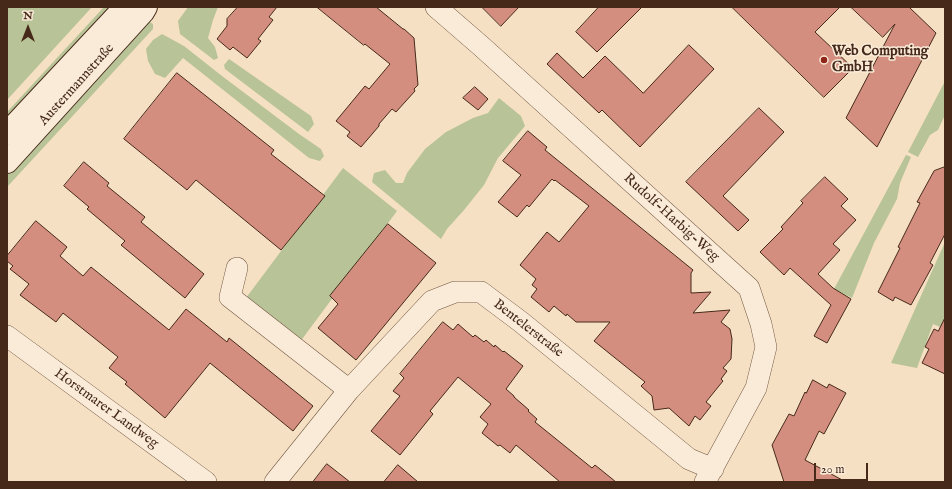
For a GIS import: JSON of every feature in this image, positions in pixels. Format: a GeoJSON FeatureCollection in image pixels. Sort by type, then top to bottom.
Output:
{"type":"FeatureCollection","features":[{"type":"Feature","properties":{"kind":"main road","name":"Austermannstraße"},"geometry":{"type":"LineString","coordinates":[[7,133],[125,7]]}},
{"type":"Feature","properties":{"kind":"main road","name":"Austermannstraße"},"geometry":{"type":"LineString","coordinates":[[7,162],[146,7]]}},
{"type":"Feature","properties":{"kind":"street","name":"Rudolf-Harbig-Weg"},"geometry":{"type":"LineString","coordinates":[[436,7],[749,288],[762,324],[766,347],[756,388],[709,475]]}},
{"type":"Feature","properties":{"kind":"street"},"geometry":{"type":"LineString","coordinates":[[237,268],[230,297],[349,390]]}},
{"type":"Feature","properties":{"kind":"street","name":"Bentelerstraße"},"geometry":{"type":"LineString","coordinates":[[275,482],[349,390],[432,301],[455,292],[481,292],[527,327],[709,475]]}},
{"type":"Feature","properties":{"kind":"street","name":"Horstmarer Landweg"},"geometry":{"type":"LineString","coordinates":[[7,336],[206,482]]}},
{"type":"Feature","properties":{"kind":"green space"},"geometry":{"type":"Polygon","coordinates":[[[10,7],[92,7],[7,100],[7,9],[10,7]]]}},
{"type":"Feature","properties":{"kind":"green space"},"geometry":{"type":"Polygon","coordinates":[[[104,7],[119,7],[7,128],[7,112],[104,7]]]}},
{"type":"Feature","properties":{"kind":"green space"},"geometry":{"type":"Polygon","coordinates":[[[188,7],[218,7],[208,38],[215,47],[218,58],[214,60],[180,34],[178,21],[188,7]]]}},
{"type":"Feature","properties":{"kind":"green space"},"geometry":{"type":"Polygon","coordinates":[[[144,18],[153,24],[153,29],[7,187],[7,166],[144,18]]]}},
{"type":"Feature","properties":{"kind":"green space"},"geometry":{"type":"Polygon","coordinates":[[[162,34],[184,46],[299,134],[321,149],[324,156],[320,161],[309,158],[183,58],[165,78],[155,74],[148,61],[146,49],[153,40],[162,34]]]}},
{"type":"Feature","properties":{"kind":"green space"},"geometry":{"type":"Polygon","coordinates":[[[229,59],[311,116],[314,124],[308,132],[225,69],[224,65],[229,59]]]}},
{"type":"Feature","properties":{"kind":"green space"},"geometry":{"type":"Polygon","coordinates":[[[944,83],[945,115],[938,130],[930,135],[918,157],[908,152],[944,83]]]}},
{"type":"Feature","properties":{"kind":"green space"},"geometry":{"type":"Polygon","coordinates":[[[499,98],[521,116],[525,126],[498,158],[484,185],[447,229],[441,239],[372,182],[374,173],[385,170],[396,183],[403,183],[407,173],[425,149],[446,132],[473,118],[488,113],[499,98]]]}},
{"type":"Feature","properties":{"kind":"green space"},"geometry":{"type":"Polygon","coordinates":[[[906,155],[911,157],[900,183],[897,199],[874,243],[852,298],[834,289],[906,155]]]}},
{"type":"Feature","properties":{"kind":"green space"},"geometry":{"type":"Polygon","coordinates":[[[343,168],[397,211],[297,346],[243,302],[343,168]]]}},
{"type":"Feature","properties":{"kind":"green space"},"geometry":{"type":"Polygon","coordinates":[[[945,242],[945,329],[933,324],[917,368],[891,363],[945,242]]]}},
{"type":"Feature","properties":{"kind":"building"},"geometry":{"type":"Polygon","coordinates":[[[238,7],[277,7],[269,17],[273,20],[258,39],[261,41],[247,58],[233,47],[230,50],[217,39],[227,26],[227,19],[238,7]]]}},
{"type":"Feature","properties":{"kind":"building"},"geometry":{"type":"Polygon","coordinates":[[[317,7],[376,7],[414,38],[418,85],[414,89],[415,91],[396,112],[392,109],[361,147],[347,136],[350,132],[336,121],[365,86],[369,89],[390,64],[317,7]]]}},
{"type":"Feature","properties":{"kind":"building"},"geometry":{"type":"Polygon","coordinates":[[[482,7],[519,7],[501,26],[482,7]]]}},
{"type":"Feature","properties":{"kind":"building"},"geometry":{"type":"Polygon","coordinates":[[[599,7],[642,7],[597,52],[576,32],[599,7]]]}},
{"type":"Feature","properties":{"kind":"building"},"geometry":{"type":"Polygon","coordinates":[[[732,7],[840,7],[815,32],[853,68],[824,97],[732,7]]]}},
{"type":"Feature","properties":{"kind":"building"},"geometry":{"type":"Polygon","coordinates":[[[851,7],[909,7],[936,33],[877,147],[846,118],[895,24],[883,37],[851,7]]]}},
{"type":"Feature","properties":{"kind":"building"},"geometry":{"type":"Polygon","coordinates":[[[689,45],[714,69],[640,147],[602,110],[599,113],[547,64],[557,53],[583,78],[605,56],[643,93],[689,45]]]}},
{"type":"Feature","properties":{"kind":"building"},"geometry":{"type":"Polygon","coordinates":[[[177,73],[274,150],[271,154],[325,196],[281,250],[196,180],[187,190],[124,139],[177,73]]]}},
{"type":"Feature","properties":{"kind":"building"},"geometry":{"type":"Polygon","coordinates":[[[475,87],[488,99],[478,110],[463,98],[475,87]]]}},
{"type":"Feature","properties":{"kind":"building"},"geometry":{"type":"Polygon","coordinates":[[[759,108],[784,132],[723,196],[749,220],[738,231],[686,182],[759,108]]]}},
{"type":"Feature","properties":{"kind":"building"},"geometry":{"type":"Polygon","coordinates":[[[528,131],[547,147],[545,150],[693,270],[691,273],[691,293],[711,292],[693,313],[730,310],[721,322],[730,329],[732,339],[731,359],[723,368],[727,371],[721,379],[723,381],[706,402],[711,406],[700,420],[695,416],[689,426],[669,408],[654,410],[652,396],[641,386],[645,382],[594,341],[610,322],[576,322],[554,306],[549,312],[531,297],[537,289],[532,285],[536,279],[520,265],[547,232],[559,242],[589,206],[552,179],[529,207],[527,205],[517,217],[498,202],[521,175],[503,161],[528,131]]]}},
{"type":"Feature","properties":{"kind":"building"},"geometry":{"type":"Polygon","coordinates":[[[84,162],[109,183],[107,186],[145,217],[141,222],[204,274],[185,298],[121,245],[125,241],[87,209],[89,207],[64,186],[84,162]]]}},
{"type":"Feature","properties":{"kind":"building"},"geometry":{"type":"Polygon","coordinates":[[[945,167],[945,234],[930,263],[933,265],[911,305],[895,297],[893,301],[878,292],[920,203],[917,202],[934,171],[945,167]]]}},
{"type":"Feature","properties":{"kind":"building"},"geometry":{"type":"Polygon","coordinates":[[[825,177],[848,199],[841,206],[856,220],[833,244],[840,250],[818,274],[833,288],[851,299],[827,343],[814,336],[831,305],[790,268],[784,275],[760,252],[783,229],[781,227],[803,203],[801,201],[825,177]]]}},
{"type":"Feature","properties":{"kind":"building"},"geometry":{"type":"Polygon","coordinates":[[[36,221],[67,247],[60,256],[83,276],[91,267],[169,330],[186,309],[227,342],[229,338],[313,406],[293,431],[210,363],[165,418],[125,384],[127,382],[109,368],[118,357],[63,313],[56,322],[20,295],[29,284],[10,269],[13,266],[7,261],[7,256],[36,221]]]}},
{"type":"Feature","properties":{"kind":"building"},"geometry":{"type":"Polygon","coordinates":[[[388,224],[436,263],[356,360],[318,328],[338,304],[330,296],[388,224]]]}},
{"type":"Feature","properties":{"kind":"building"},"geometry":{"type":"Polygon","coordinates":[[[945,318],[945,374],[922,363],[929,349],[925,347],[934,329],[938,331],[945,318]]]}},
{"type":"Feature","properties":{"kind":"building"},"geometry":{"type":"Polygon","coordinates":[[[443,322],[453,330],[458,324],[473,337],[475,335],[484,342],[486,340],[494,347],[495,345],[523,366],[506,389],[537,419],[535,422],[592,468],[595,465],[616,482],[560,482],[516,445],[510,453],[500,445],[498,446],[482,433],[488,424],[480,417],[491,404],[458,377],[430,411],[433,414],[400,455],[371,431],[400,396],[393,391],[404,378],[400,374],[443,322]]]}},
{"type":"Feature","properties":{"kind":"building"},"geometry":{"type":"Polygon","coordinates":[[[813,380],[827,388],[829,384],[846,393],[824,434],[819,431],[805,460],[846,482],[784,482],[772,445],[789,414],[794,416],[805,392],[806,393],[813,380]]]}},
{"type":"Feature","properties":{"kind":"building"},"geometry":{"type":"Polygon","coordinates":[[[327,464],[350,482],[313,482],[327,464]]]}},
{"type":"Feature","properties":{"kind":"building"},"geometry":{"type":"Polygon","coordinates":[[[398,465],[418,482],[384,482],[398,465]]]}},
{"type":"Feature","properties":{"kind":"place","name":"Web Computing GmbH"},"geometry":{"type":"Point","coordinates":[824,60]}}]}
